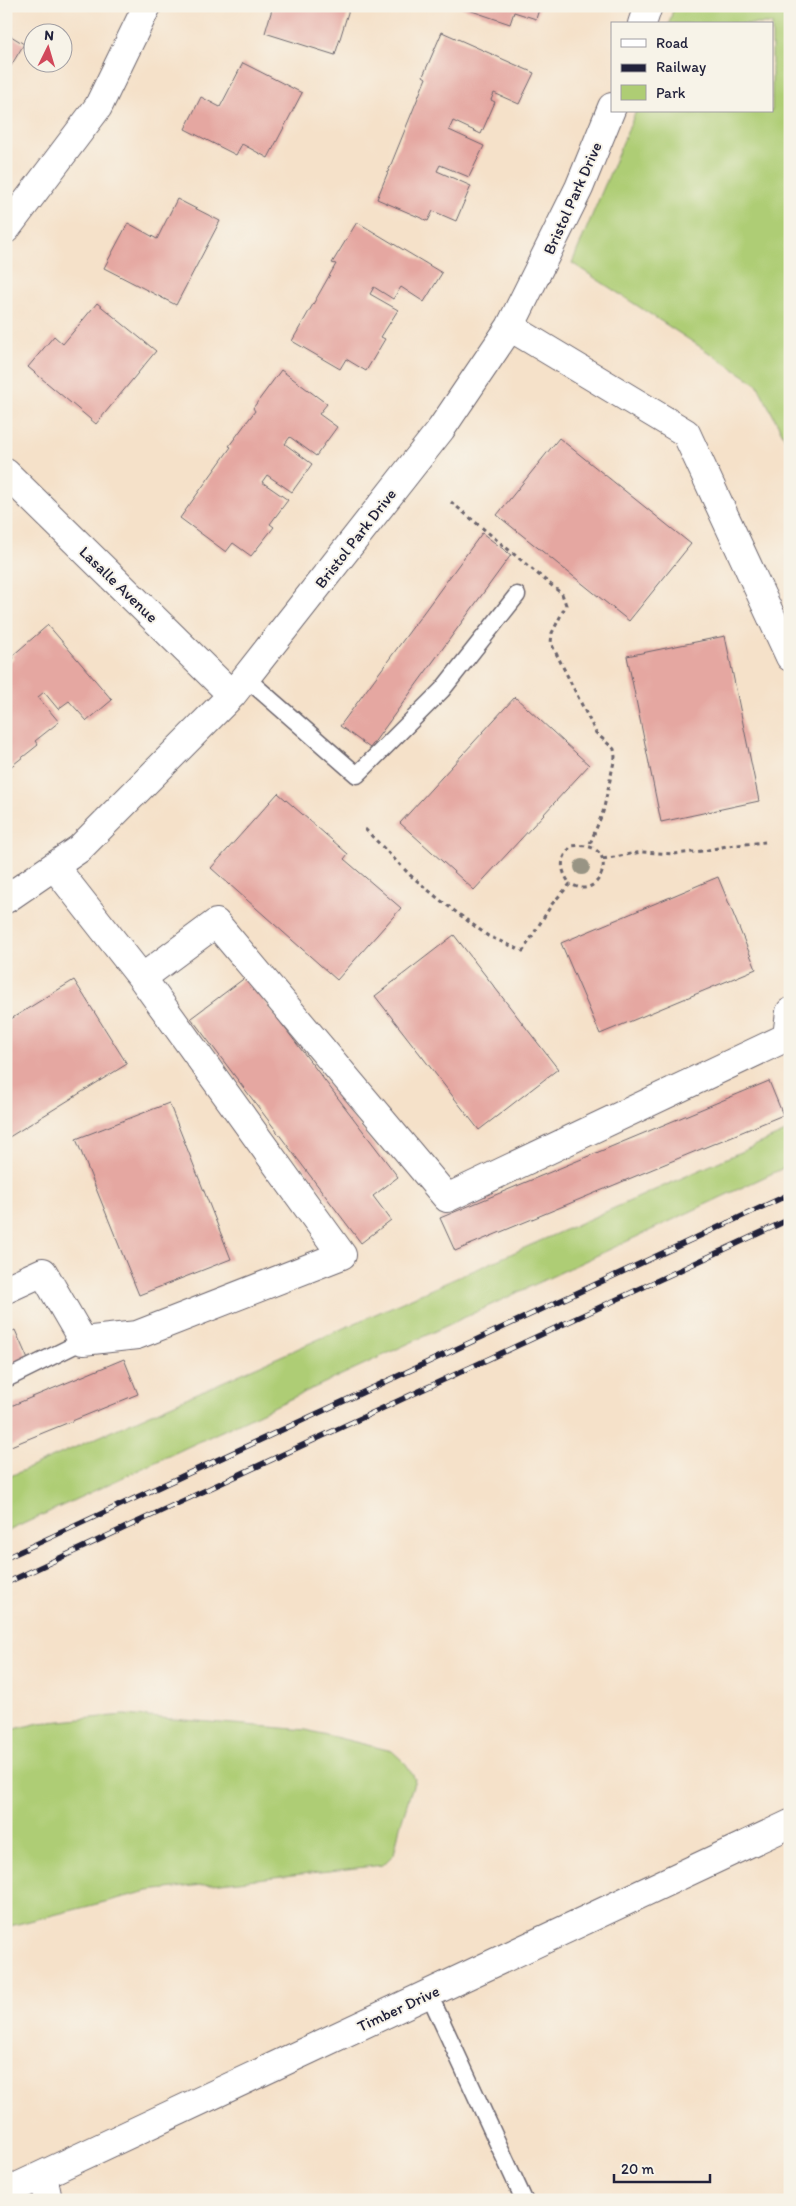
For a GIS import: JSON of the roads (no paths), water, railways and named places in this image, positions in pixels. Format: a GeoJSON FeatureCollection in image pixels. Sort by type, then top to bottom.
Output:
{"type":"FeatureCollection","features":[{"type":"Feature","properties":{"kind":"street"},"geometry":{"type":"LineString","coordinates":[[6,229],[98,107],[147,6]]}},
{"type":"Feature","properties":{"kind":"street"},"geometry":{"type":"LineString","coordinates":[[643,22],[648,6]]}},
{"type":"Feature","properties":{"kind":"street","name":"Bristol Park Drive"},"geometry":{"type":"LineString","coordinates":[[6,899],[79,849],[239,686],[441,429],[510,327],[579,188],[611,109]]}},
{"type":"Feature","properties":{"kind":"street"},"geometry":{"type":"LineString","coordinates":[[510,327],[686,433],[790,657]]}},
{"type":"Feature","properties":{"kind":"street","name":"Lasalle Avenue"},"geometry":{"type":"LineString","coordinates":[[6,473],[239,686]]}},
{"type":"Feature","properties":{"kind":"street"},"geometry":{"type":"LineString","coordinates":[[6,1289],[43,1272],[83,1341],[137,1335],[342,1255],[142,978],[54,866]]}},
{"type":"Feature","properties":{"kind":"street"},"geometry":{"type":"LineString","coordinates":[[142,978],[216,923],[447,1198],[787,1037],[790,1012]]}},
{"type":"Feature","properties":{"kind":"street","name":"Timber Drive"},"geometry":{"type":"LineString","coordinates":[[6,2192],[46,2188],[429,1994],[790,1824]]}},
{"type":"Feature","properties":{"kind":"lane"},"geometry":{"type":"LineString","coordinates":[[239,686],[357,775],[442,690],[517,595]]}},
{"type":"Feature","properties":{"kind":"lane"},"geometry":{"type":"LineString","coordinates":[[6,1379],[83,1341]]}},
{"type":"Feature","properties":{"kind":"lane"},"geometry":{"type":"LineString","coordinates":[[429,1994],[524,2200]]}},
{"type":"Feature","properties":{"kind":"railway"},"geometry":{"type":"LineString","coordinates":[[6,1558],[790,1194]]}},
{"type":"Feature","properties":{"kind":"railway"},"geometry":{"type":"LineString","coordinates":[[6,1583],[790,1219]]}}]}
